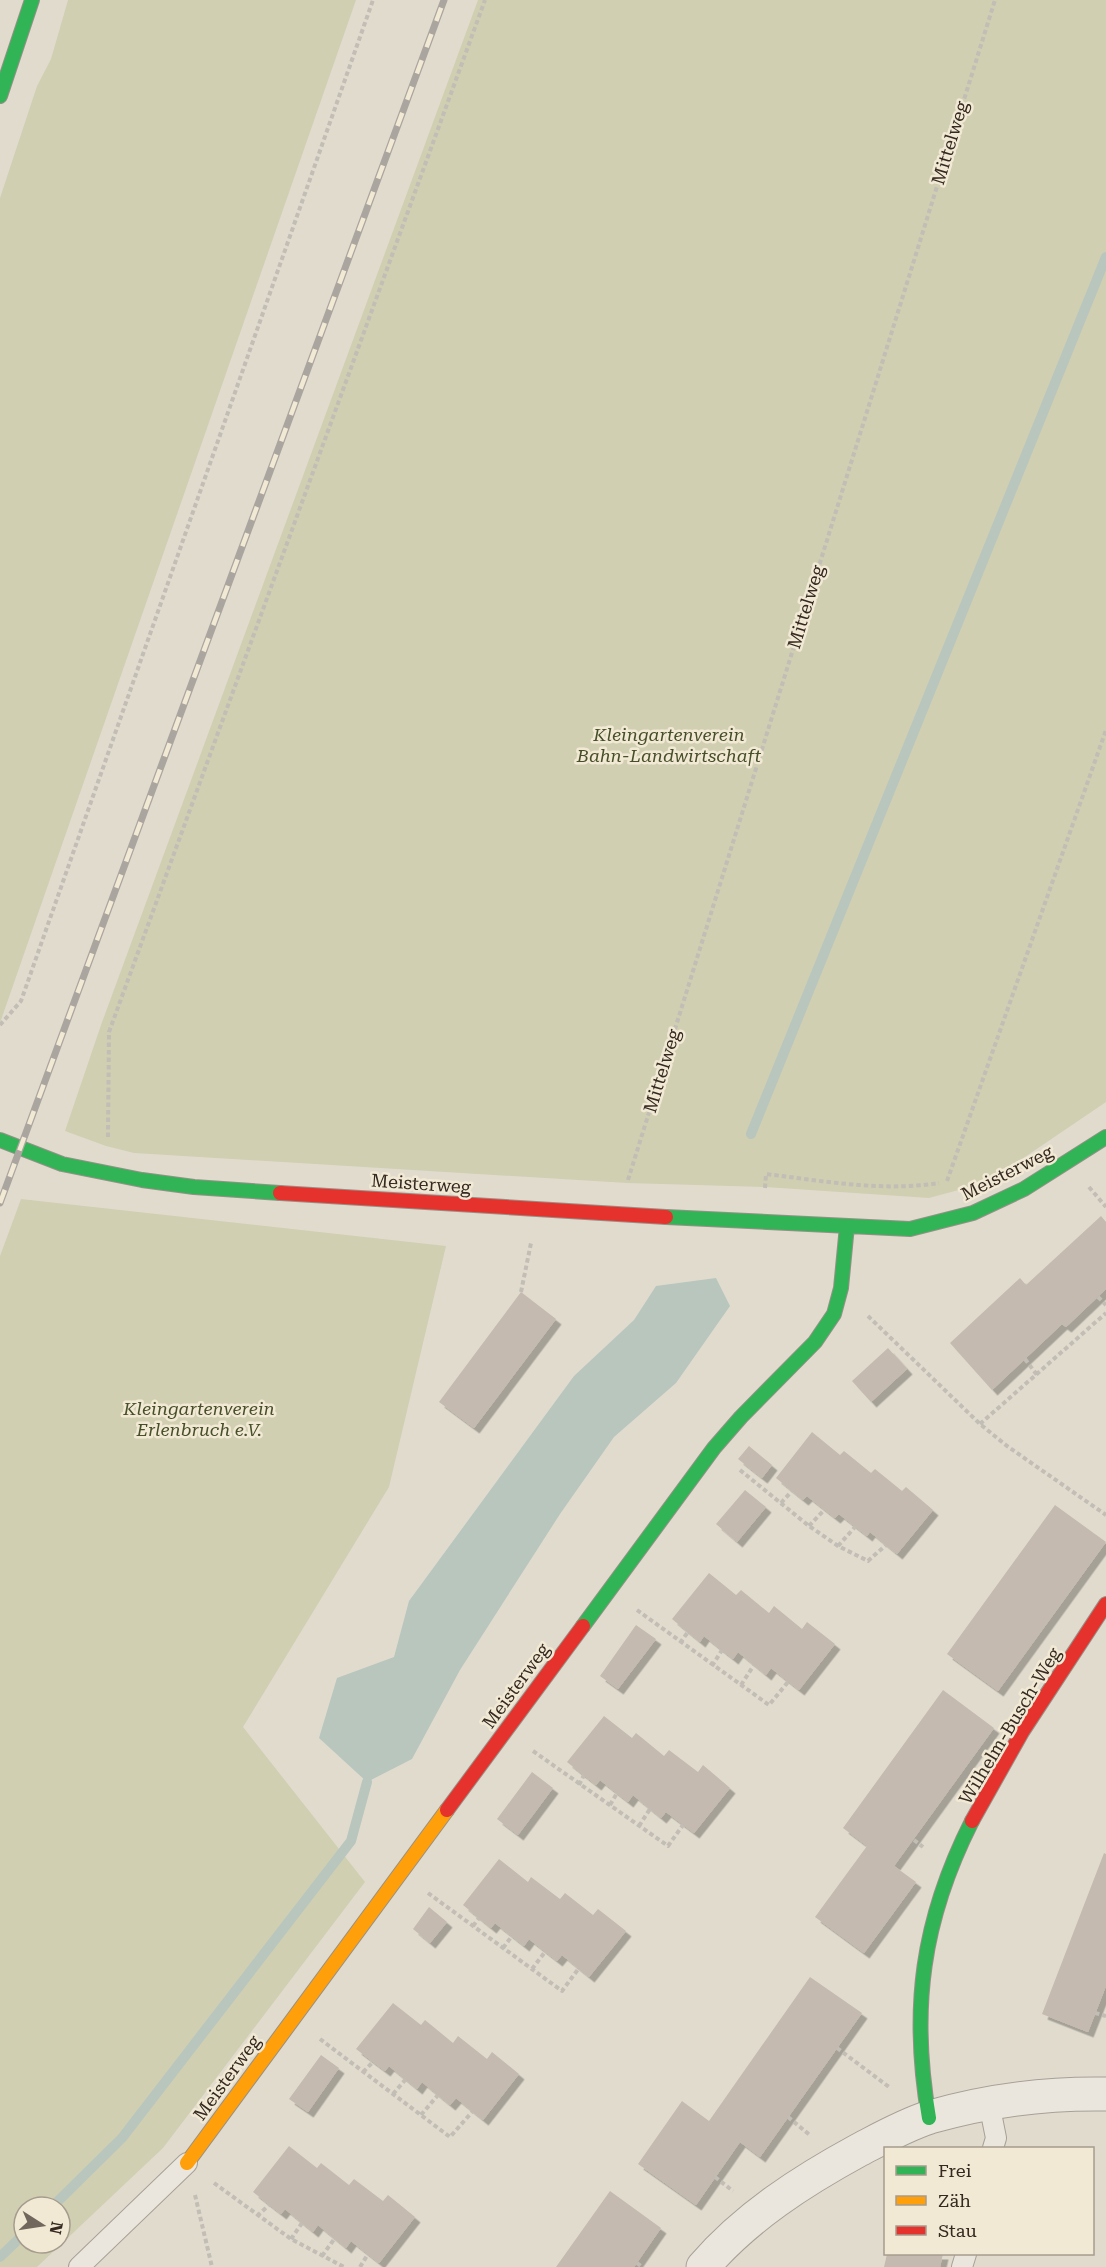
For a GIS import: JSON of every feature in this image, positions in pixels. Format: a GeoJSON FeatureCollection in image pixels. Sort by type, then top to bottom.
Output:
{"type":"FeatureCollection","features":[{"type":"Feature","properties":{"kind":"street"},"geometry":{"type":"LineString","coordinates":[[0,96],[32,0]]}},
{"type":"Feature","properties":{"kind":"street","name":"Meisterweg"},"geometry":{"type":"LineString","coordinates":[[0,1140],[62,1164],[194,1187],[534,1210],[910,1229],[973,1213],[1024,1189],[1106,1137]]}},
{"type":"Feature","properties":{"kind":"street","name":"Meisterweg"},"geometry":{"type":"LineString","coordinates":[[187,2163],[714,1448],[741,1417],[815,1342],[834,1314],[841,1288],[847,1226]]}},
{"type":"Feature","properties":{"kind":"street","name":"Wilhelm-Busch-Weg"},"geometry":{"type":"LineString","coordinates":[[928,2118],[921,2066],[920,2001],[932,1928],[951,1867],[991,1785],[1106,1604]]}},
{"type":"Feature","properties":{"kind":"street"},"geometry":{"type":"LineString","coordinates":[[703,2267],[735,2235],[800,2184],[885,2136],[928,2118],[989,2103],[1106,2094]]}},
{"type":"Feature","properties":{"kind":"lane"},"geometry":{"type":"LineString","coordinates":[[989,2103],[996,2138],[993,2147]]}},
{"type":"Feature","properties":{"kind":"lane"},"geometry":{"type":"LineString","coordinates":[[79,2267],[187,2163]]}},
{"type":"Feature","properties":{"kind":"path"},"geometry":{"type":"LineString","coordinates":[[0,1025],[21,1001],[373,0]]}},
{"type":"Feature","properties":{"kind":"path"},"geometry":{"type":"LineString","coordinates":[[98,1172],[108,1140],[109,1032],[485,0]]}},
{"type":"Feature","properties":{"kind":"path","name":"Mittelweg"},"geometry":{"type":"LineString","coordinates":[[617,1214],[995,0]]}},
{"type":"Feature","properties":{"kind":"path"},"geometry":{"type":"LineString","coordinates":[[761,1222],[766,1174],[848,1184],[923,1185],[948,1181],[1106,730]]}},
{"type":"Feature","properties":{"kind":"path"},"geometry":{"type":"LineString","coordinates":[[521,1292],[529,1257],[534,1210]]}},
{"type":"Feature","properties":{"kind":"path"},"geometry":{"type":"LineString","coordinates":[[1098,1297],[1106,1305]]}},
{"type":"Feature","properties":{"kind":"path"},"geometry":{"type":"LineString","coordinates":[[980,1425],[1106,1313]]}},
{"type":"Feature","properties":{"kind":"path"},"geometry":{"type":"LineString","coordinates":[[885,1333],[980,1425],[1106,1515]]}},
{"type":"Feature","properties":{"kind":"path"},"geometry":{"type":"LineString","coordinates":[[1025,1359],[1038,1375]]}},
{"type":"Feature","properties":{"kind":"path"},"geometry":{"type":"LineString","coordinates":[[714,1448],[809,1526],[838,1546],[868,1561],[886,1545]]}},
{"type":"Feature","properties":{"kind":"path"},"geometry":{"type":"LineString","coordinates":[[781,1503],[792,1491]]}},
{"type":"Feature","properties":{"kind":"path"},"geometry":{"type":"LineString","coordinates":[[809,1526],[824,1510]]}},
{"type":"Feature","properties":{"kind":"path"},"geometry":{"type":"LineString","coordinates":[[838,1546],[855,1527]]}},
{"type":"Feature","properties":{"kind":"path"},"geometry":{"type":"LineString","coordinates":[[609,1590],[712,1666],[770,1705],[788,1682]]}},
{"type":"Feature","properties":{"kind":"path"},"geometry":{"type":"LineString","coordinates":[[680,1643],[688,1632]]}},
{"type":"Feature","properties":{"kind":"path"},"geometry":{"type":"LineString","coordinates":[[712,1666],[722,1650]]}},
{"type":"Feature","properties":{"kind":"path"},"geometry":{"type":"LineString","coordinates":[[741,1685],[754,1665]]}},
{"type":"Feature","properties":{"kind":"path"},"geometry":{"type":"LineString","coordinates":[[505,1731],[668,1846],[683,1825]]}},
{"type":"Feature","properties":{"kind":"path"},"geometry":{"type":"LineString","coordinates":[[579,1785],[584,1775]]}},
{"type":"Feature","properties":{"kind":"path"},"geometry":{"type":"LineString","coordinates":[[610,1806],[617,1793]]}},
{"type":"Feature","properties":{"kind":"path"},"geometry":{"type":"LineString","coordinates":[[639,1826],[650,1809]]}},
{"type":"Feature","properties":{"kind":"path"},"geometry":{"type":"LineString","coordinates":[[400,1874],[562,1991],[579,1968]]}},
{"type":"Feature","properties":{"kind":"path"},"geometry":{"type":"LineString","coordinates":[[473,1926],[479,1918]]}},
{"type":"Feature","properties":{"kind":"path"},"geometry":{"type":"LineString","coordinates":[[503,1948],[512,1936]]}},
{"type":"Feature","properties":{"kind":"path"},"geometry":{"type":"LineString","coordinates":[[532,1969],[545,1952]]}},
{"type":"Feature","properties":{"kind":"path"},"geometry":{"type":"LineString","coordinates":[[1095,2013],[1106,2016]]}},
{"type":"Feature","properties":{"kind":"path"},"geometry":{"type":"LineString","coordinates":[[293,2019],[450,2138],[472,2112]]}},
{"type":"Feature","properties":{"kind":"path"},"geometry":{"type":"LineString","coordinates":[[837,2048],[928,2118]]}},
{"type":"Feature","properties":{"kind":"path"},"geometry":{"type":"LineString","coordinates":[[363,2072],[373,2062]]}},
{"type":"Feature","properties":{"kind":"path"},"geometry":{"type":"LineString","coordinates":[[393,2094],[406,2079]]}},
{"type":"Feature","properties":{"kind":"path"},"geometry":{"type":"LineString","coordinates":[[421,2115],[438,2095]]}},
{"type":"Feature","properties":{"kind":"path"},"geometry":{"type":"LineString","coordinates":[[187,2163],[291,2240],[344,2267]]}},
{"type":"Feature","properties":{"kind":"path"},"geometry":{"type":"LineString","coordinates":[[187,2163],[212,2267]]}},
{"type":"Feature","properties":{"kind":"path"},"geometry":{"type":"LineString","coordinates":[[257,2216],[269,2205]]}},
{"type":"Feature","properties":{"kind":"path"},"geometry":{"type":"LineString","coordinates":[[291,2240],[302,2223]]}},
{"type":"Feature","properties":{"kind":"path"},"geometry":{"type":"LineString","coordinates":[[322,2256],[334,2238]]}},
{"type":"Feature","properties":{"kind":"path"},"geometry":{"type":"LineString","coordinates":[[360,2267],[368,2254]]}},
{"type":"Feature","properties":{"kind":"path"},"geometry":{"type":"LineString","coordinates":[[637,2263],[642,2267]]}},
{"type":"Feature","properties":{"kind":"green space"},"geometry":{"type":"Polygon","coordinates":[[[68,0],[356,0],[0,1023],[0,198],[37,86],[51,59],[68,0]]]}},
{"type":"Feature","properties":{"kind":"green space","name":"Kleingartenverein Bahn-Landwirtschaft"},"geometry":{"type":"Polygon","coordinates":[[[478,0],[1106,0],[1106,1102],[1022,1159],[966,1188],[929,1198],[765,1187],[627,1183],[134,1153],[106,1146],[65,1131],[101,1025],[478,0]]]}},
{"type":"Feature","properties":{"kind":"green space","name":"Kleingartenverein Erlenbruch e.V."},"geometry":{"type":"Polygon","coordinates":[[[21,1199],[446,1246],[389,1487],[243,1727],[365,1882],[163,2148],[72,2234],[72,2195],[12,2195],[12,2255],[50,2255],[37,2267],[0,2267],[0,1256],[21,1199]]]}},
{"type":"Feature","properties":{"kind":"shaded area"},"geometry":{"type":"Polygon","coordinates":[[[716,1278],[730,1306],[676,1383],[614,1437],[560,1514],[460,1670],[412,1759],[367,1782],[319,1738],[337,1678],[394,1657],[409,1601],[574,1376],[634,1320],[656,1286],[716,1278]]]}},
{"type":"Feature","properties":{"kind":"building"},"geometry":{"type":"Polygon","coordinates":[[[1101,1216],[1106,1222],[1106,1289],[1066,1327],[1062,1324],[992,1390],[950,1343],[1020,1278],[1026,1285],[1101,1216]]]}},
{"type":"Feature","properties":{"kind":"building"},"geometry":{"type":"Polygon","coordinates":[[[521,1292],[556,1319],[474,1428],[439,1402],[521,1292]]]}},
{"type":"Feature","properties":{"kind":"building"},"geometry":{"type":"Polygon","coordinates":[[[888,1348],[907,1369],[871,1402],[852,1381],[888,1348]]]}},
{"type":"Feature","properties":{"kind":"building"},"geometry":{"type":"Polygon","coordinates":[[[812,1432],[840,1455],[844,1451],[871,1473],[875,1469],[902,1491],[906,1487],[933,1510],[897,1554],[870,1532],[867,1536],[839,1514],[835,1518],[807,1496],[803,1500],[776,1478],[812,1432]]]}},
{"type":"Feature","properties":{"kind":"building"},"geometry":{"type":"Polygon","coordinates":[[[749,1446],[772,1465],[762,1478],[738,1459],[749,1446]]]}},
{"type":"Feature","properties":{"kind":"building"},"geometry":{"type":"Polygon","coordinates":[[[745,1490],[766,1507],[737,1542],[716,1524],[745,1490]]]}},
{"type":"Feature","properties":{"kind":"building"},"geometry":{"type":"Polygon","coordinates":[[[1055,1505],[1106,1542],[998,1691],[947,1654],[1055,1505]]]}},
{"type":"Feature","properties":{"kind":"building"},"geometry":{"type":"Polygon","coordinates":[[[709,1573],[736,1595],[741,1590],[769,1613],[774,1606],[802,1629],[807,1622],[835,1644],[799,1690],[771,1668],[766,1675],[738,1652],[733,1659],[704,1636],[700,1642],[672,1619],[709,1573]]]}},
{"type":"Feature","properties":{"kind":"building"},"geometry":{"type":"Polygon","coordinates":[[[636,1625],[656,1639],[618,1689],[600,1676],[636,1625]]]}},
{"type":"Feature","properties":{"kind":"building"},"geometry":{"type":"Polygon","coordinates":[[[943,1690],[994,1728],[894,1866],[916,1882],[864,1953],[815,1917],[867,1846],[843,1828],[943,1690]]]}},
{"type":"Feature","properties":{"kind":"building"},"geometry":{"type":"Polygon","coordinates":[[[604,1716],[632,1738],[636,1733],[664,1756],[669,1750],[698,1772],[703,1765],[730,1788],[694,1833],[666,1812],[661,1818],[633,1795],[628,1802],[600,1780],[596,1785],[567,1762],[604,1716]]]}},
{"type":"Feature","properties":{"kind":"building"},"geometry":{"type":"Polygon","coordinates":[[[532,1772],[553,1788],[518,1835],[497,1819],[532,1772]]]}},
{"type":"Feature","properties":{"kind":"building"},"geometry":{"type":"Polygon","coordinates":[[[1104,1853],[1106,1854],[1106,1986],[1088,2032],[1042,2014],[1104,1853]]]}},
{"type":"Feature","properties":{"kind":"building"},"geometry":{"type":"Polygon","coordinates":[[[499,1859],[528,1882],[531,1877],[560,1899],[565,1893],[593,1915],[598,1909],[626,1931],[589,1977],[562,1955],[557,1961],[529,1939],[524,1946],[495,1923],[491,1928],[463,1905],[499,1859]]]}},
{"type":"Feature","properties":{"kind":"building"},"geometry":{"type":"Polygon","coordinates":[[[429,1907],[447,1922],[430,1943],[413,1929],[429,1907]]]}},
{"type":"Feature","properties":{"kind":"building"},"geometry":{"type":"Polygon","coordinates":[[[810,1977],[862,2013],[760,2157],[740,2142],[696,2205],[638,2164],[682,2101],[709,2121],[810,1977]]]}},
{"type":"Feature","properties":{"kind":"building"},"geometry":{"type":"Polygon","coordinates":[[[393,2003],[421,2025],[425,2020],[453,2043],[458,2036],[487,2059],[492,2052],[519,2074],[483,2120],[456,2098],[450,2105],[422,2082],[417,2089],[389,2066],[385,2071],[356,2049],[393,2003]]]}},
{"type":"Feature","properties":{"kind":"building"},"geometry":{"type":"Polygon","coordinates":[[[321,2055],[339,2068],[308,2112],[289,2099],[321,2055]]]}},
{"type":"Feature","properties":{"kind":"building"},"geometry":{"type":"Polygon","coordinates":[[[289,2146],[317,2168],[321,2163],[349,2185],[354,2179],[383,2201],[388,2195],[415,2217],[379,2263],[351,2241],[346,2248],[318,2225],[313,2232],[285,2209],[281,2214],[253,2192],[289,2146]]]}},
{"type":"Feature","properties":{"kind":"building"},"geometry":{"type":"Polygon","coordinates":[[[610,2191],[661,2228],[634,2267],[556,2267],[610,2191]]]}},
{"type":"Feature","properties":{"kind":"building"},"geometry":{"type":"Polygon","coordinates":[[[887,2255],[943,2255],[940,2267],[884,2267],[887,2255]]]}},
{"type":"Feature","properties":{"kind":"waterway"},"geometry":{"type":"LineString","coordinates":[[751,1134],[1106,257]]}},
{"type":"Feature","properties":{"kind":"waterway"},"geometry":{"type":"LineString","coordinates":[[64,2195],[122,2138],[351,1841],[367,1782]]}},
{"type":"Feature","properties":{"kind":"waterway"},"geometry":{"type":"LineString","coordinates":[[0,2257],[12,2246]]}},
{"type":"Feature","properties":{"kind":"railway"},"geometry":{"type":"LineString","coordinates":[[0,1203],[444,0]]}},
{"type":"Feature","properties":{"kind":"traffic: fast"},"geometry":{"type":"LineString","coordinates":[[0,96],[32,0]]}},
{"type":"Feature","properties":{"kind":"traffic: fast"},"geometry":{"type":"LineString","coordinates":[[666,1217],[910,1229],[973,1213],[1024,1189],[1106,1137]]}},
{"type":"Feature","properties":{"kind":"traffic: fast"},"geometry":{"type":"LineString","coordinates":[[0,1140],[62,1164],[142,1180],[194,1187],[280,1193]]}},
{"type":"Feature","properties":{"kind":"traffic: fast"},"geometry":{"type":"LineString","coordinates":[[583,1626],[714,1448],[741,1417],[815,1342],[834,1314],[841,1288],[847,1226]]}},
{"type":"Feature","properties":{"kind":"traffic: fast"},"geometry":{"type":"LineString","coordinates":[[929,2118],[923,2078],[921,2040],[921,2002],[925,1966],[931,1930],[942,1894],[972,1821]]}},
{"type":"Feature","properties":{"kind":"traffic: slow"},"geometry":{"type":"LineString","coordinates":[[187,2163],[447,1810]]}},
{"type":"Feature","properties":{"kind":"traffic: jam"},"geometry":{"type":"LineString","coordinates":[[280,1193],[666,1217]]}},
{"type":"Feature","properties":{"kind":"traffic: jam"},"geometry":{"type":"LineString","coordinates":[[972,1821],[1022,1732],[1106,1604]]}},
{"type":"Feature","properties":{"kind":"traffic: jam"},"geometry":{"type":"LineString","coordinates":[[447,1810],[583,1626]]}}]}
